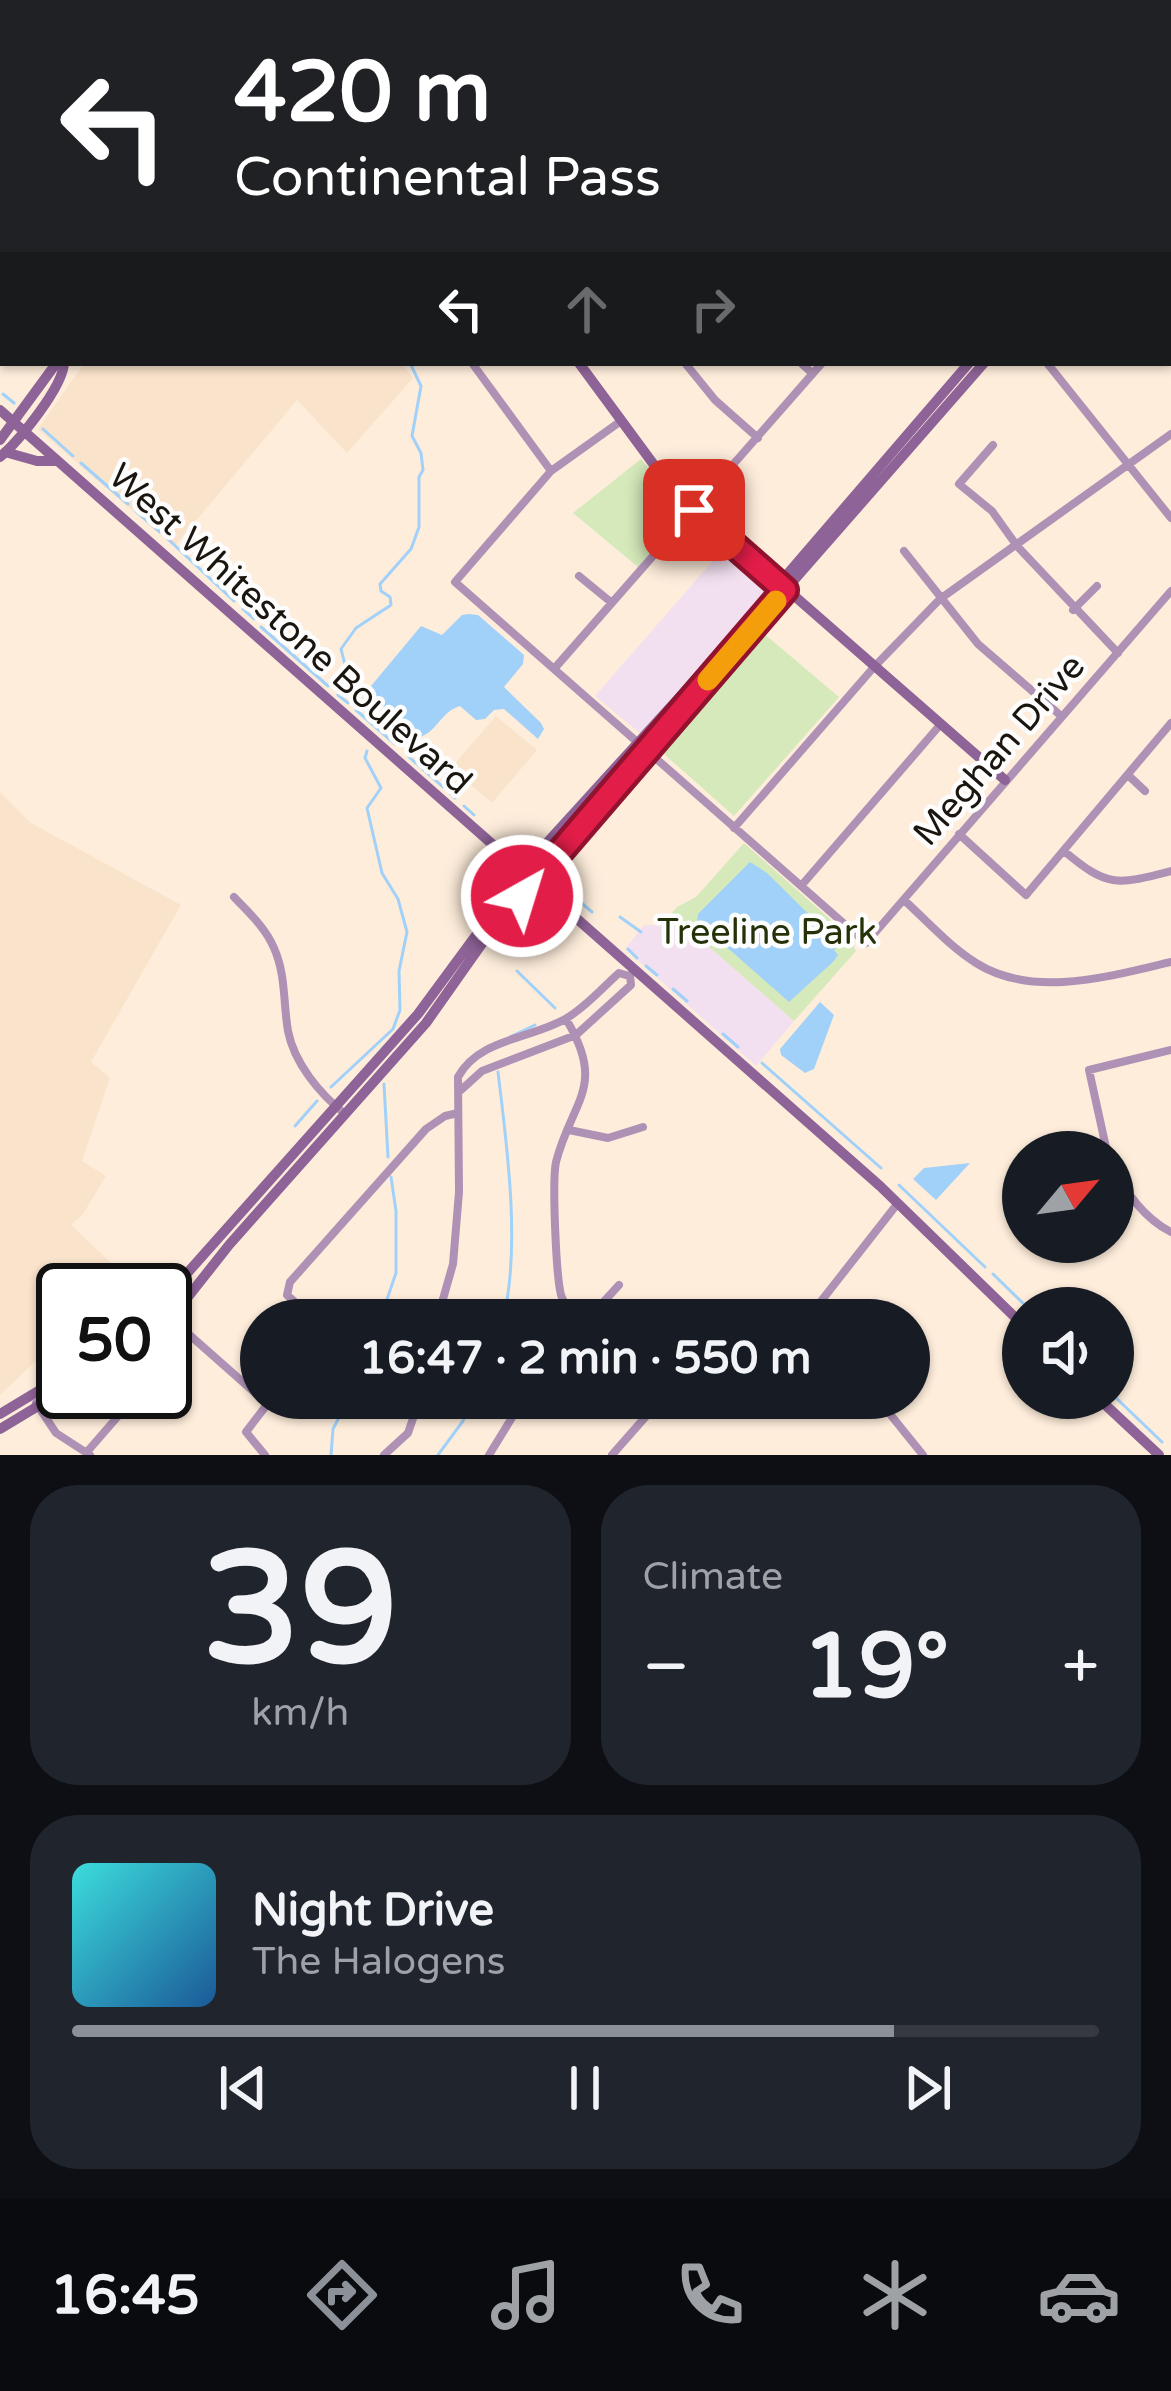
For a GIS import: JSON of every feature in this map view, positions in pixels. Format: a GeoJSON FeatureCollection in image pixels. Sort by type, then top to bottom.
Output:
{"type":"FeatureCollection","features":[{"type":"Feature","properties":{"kind":"main road"},"geometry":{"type":"LineString","coordinates":[[57,460],[38,461],[2,450],[64,373],[63,366]]}},
{"type":"Feature","properties":{"kind":"main road"},"geometry":{"type":"LineString","coordinates":[[581,366],[671,488],[1005,780]]}},
{"type":"Feature","properties":{"kind":"main road"},"geometry":{"type":"LineString","coordinates":[[192,1270],[341,1110],[527,877],[966,366]]}},
{"type":"Feature","properties":{"kind":"main road"},"geometry":{"type":"LineString","coordinates":[[782,586],[981,366]]}},
{"type":"Feature","properties":{"kind":"main road","name":"West Whitestone Boulevard"},"geometry":{"type":"LineString","coordinates":[[0,410],[632,974],[898,1203],[1002,1305]]}},
{"type":"Feature","properties":{"kind":"main road"},"geometry":{"type":"LineString","coordinates":[[192,1290],[257,1204]]}},
{"type":"Feature","properties":{"kind":"main road"},"geometry":{"type":"LineString","coordinates":[[0,1414],[35,1400]]}},
{"type":"Feature","properties":{"kind":"main road"},"geometry":{"type":"LineString","coordinates":[[0,1429],[35,1400]]}},
{"type":"Feature","properties":{"kind":"main road"},"geometry":{"type":"LineString","coordinates":[[1120,1419],[1159,1455]]}},
{"type":"Feature","properties":{"kind":"street"},"geometry":{"type":"LineString","coordinates":[[474,366],[551,471]]}},
{"type":"Feature","properties":{"kind":"street"},"geometry":{"type":"LineString","coordinates":[[687,366],[715,400],[758,438]]}},
{"type":"Feature","properties":{"kind":"street"},"geometry":{"type":"LineString","coordinates":[[804,366],[812,373]]}},
{"type":"Feature","properties":{"kind":"street"},"geometry":{"type":"LineString","coordinates":[[554,669],[819,366]]}},
{"type":"Feature","properties":{"kind":"street"},"geometry":{"type":"LineString","coordinates":[[1049,366],[1169,513]]}},
{"type":"Feature","properties":{"kind":"street"},"geometry":{"type":"LineString","coordinates":[[621,421],[551,471],[455,582],[801,886],[940,725]]}},
{"type":"Feature","properties":{"kind":"street"},"geometry":{"type":"LineString","coordinates":[[734,828],[940,599],[1171,434]]}},
{"type":"Feature","properties":{"kind":"street"},"geometry":{"type":"LineString","coordinates":[[994,445],[959,484],[992,511],[1073,610],[1118,653]]}},
{"type":"Feature","properties":{"kind":"street"},"geometry":{"type":"LineString","coordinates":[[904,551],[978,644],[1060,715]]}},
{"type":"Feature","properties":{"kind":"street"},"geometry":{"type":"LineString","coordinates":[[578,576],[612,603]]}},
{"type":"Feature","properties":{"kind":"street"},"geometry":{"type":"LineString","coordinates":[[1073,610],[1097,586]]}},
{"type":"Feature","properties":{"kind":"street","name":"Meghan Drive"},"geometry":{"type":"LineString","coordinates":[[801,886],[866,943],[1171,591]]}},
{"type":"Feature","properties":{"kind":"street"},"geometry":{"type":"LineString","coordinates":[[959,834],[1026,895],[1171,723]]}},
{"type":"Feature","properties":{"kind":"street"},"geometry":{"type":"LineString","coordinates":[[1129,776],[1145,791]]}},
{"type":"Feature","properties":{"kind":"street"},"geometry":{"type":"LineString","coordinates":[[1064,851],[1099,879],[1138,880],[1171,871]]}},
{"type":"Feature","properties":{"kind":"street"},"geometry":{"type":"LineString","coordinates":[[234,897],[272,941],[282,970],[291,1045],[307,1074],[341,1110]]}},
{"type":"Feature","properties":{"kind":"street"},"geometry":{"type":"LineString","coordinates":[[904,900],[975,962],[1014,980],[1069,982],[1171,962]]}},
{"type":"Feature","properties":{"kind":"street"},"geometry":{"type":"LineString","coordinates":[[442,1299],[453,1264],[459,1192],[458,1077],[473,1056],[566,1019],[619,973],[632,974],[631,986],[576,1035],[482,1071],[460,1090]]}},
{"type":"Feature","properties":{"kind":"street"},"geometry":{"type":"LineString","coordinates":[[565,1299],[560,1289],[555,1171],[585,1090],[586,1072],[576,1035],[566,1019]]}},
{"type":"Feature","properties":{"kind":"street"},"geometry":{"type":"LineString","coordinates":[[1102,1131],[1089,1070],[1171,1050]]}},
{"type":"Feature","properties":{"kind":"street"},"geometry":{"type":"LineString","coordinates":[[291,1299],[287,1295],[290,1282],[427,1129],[445,1116],[458,1114]]}},
{"type":"Feature","properties":{"kind":"street"},"geometry":{"type":"LineString","coordinates":[[569,1130],[608,1138],[643,1127]]}},
{"type":"Feature","properties":{"kind":"street"},"geometry":{"type":"LineString","coordinates":[[1134,1199],[1154,1224],[1171,1232]]}},
{"type":"Feature","properties":{"kind":"street"},"geometry":{"type":"LineString","coordinates":[[823,1299],[898,1203]]}},
{"type":"Feature","properties":{"kind":"street"},"geometry":{"type":"LineString","coordinates":[[607,1299],[620,1285]]}},
{"type":"Feature","properties":{"kind":"street"},"geometry":{"type":"LineString","coordinates":[[192,1337],[240,1378]]}},
{"type":"Feature","properties":{"kind":"street"},"geometry":{"type":"LineString","coordinates":[[35,1400],[56,1433],[88,1454],[117,1419]]}},
{"type":"Feature","properties":{"kind":"street"},"geometry":{"type":"LineString","coordinates":[[253,1419],[246,1432],[266,1455]]}},
{"type":"Feature","properties":{"kind":"street"},"geometry":{"type":"LineString","coordinates":[[384,1455],[408,1433],[413,1419]]}},
{"type":"Feature","properties":{"kind":"street"},"geometry":{"type":"LineString","coordinates":[[489,1455],[511,1419]]}},
{"type":"Feature","properties":{"kind":"street"},"geometry":{"type":"LineString","coordinates":[[613,1455],[644,1419]]}},
{"type":"Feature","properties":{"kind":"street"},"geometry":{"type":"LineString","coordinates":[[895,1419],[923,1455]]}},
{"type":"Feature","properties":{"kind":"shaded area"},"geometry":{"type":"Polygon","coordinates":[[[82,366],[404,366],[413,378],[347,453],[297,400],[174,547],[38,429],[82,366]]]}},
{"type":"Feature","properties":{"kind":"shaded area"},"geometry":{"type":"Polygon","coordinates":[[[724,548],[769,587],[642,735],[595,696],[724,548]]]}},
{"type":"Feature","properties":{"kind":"shaded area"},"geometry":{"type":"Polygon","coordinates":[[[496,716],[537,750],[492,803],[451,768],[496,716]]]}},
{"type":"Feature","properties":{"kind":"shaded area"},"geometry":{"type":"Polygon","coordinates":[[[0,792],[31,823],[181,905],[91,1062],[110,1078],[82,1161],[106,1176],[71,1225],[111,1263],[36,1263],[36,1361],[0,1395],[0,792]]]}},
{"type":"Feature","properties":{"kind":"shaded area"},"geometry":{"type":"Polygon","coordinates":[[[644,925],[685,926],[794,1021],[756,1066],[625,949],[644,925]]]}},
{"type":"Feature","properties":{"kind":"green space"},"geometry":{"type":"Polygon","coordinates":[[[641,459],[682,509],[638,567],[573,513],[641,459]]]}},
{"type":"Feature","properties":{"kind":"green space"},"geometry":{"type":"Polygon","coordinates":[[[762,632],[839,697],[734,816],[654,745],[762,632]]]}},
{"type":"Feature","properties":{"kind":"green space","name":"Treeline Park"},"geometry":{"type":"Polygon","coordinates":[[[744,843],[849,936],[856,951],[794,1021],[685,926],[660,926],[677,907],[696,897],[744,843]]]}},
{"type":"Feature","properties":{"kind":"water"},"geometry":{"type":"Polygon","coordinates":[[[469,614],[478,615],[524,655],[523,664],[504,687],[541,723],[544,729],[538,739],[504,709],[476,720],[460,706],[416,738],[372,696],[371,686],[421,626],[442,635],[469,614]]]}},
{"type":"Feature","properties":{"kind":"water","name":"Treeline Park"},"geometry":{"type":"Polygon","coordinates":[[[750,862],[839,944],[834,961],[789,1002],[697,921],[698,914],[750,862]]]}},
{"type":"Feature","properties":{"kind":"water"},"geometry":{"type":"Polygon","coordinates":[[[820,1002],[834,1015],[814,1069],[805,1073],[781,1055],[780,1049],[820,1002]]]}},
{"type":"Feature","properties":{"kind":"water"},"geometry":{"type":"Polygon","coordinates":[[[970,1163],[936,1200],[913,1179],[924,1168],[970,1163]]]}},
{"type":"Feature","properties":{"kind":"waterway"},"geometry":{"type":"LineString","coordinates":[[385,729],[354,700],[341,649],[356,628],[391,605],[380,584],[411,549],[419,527],[423,470],[412,436],[421,386],[411,366]]}},
{"type":"Feature","properties":{"kind":"waterway"},"geometry":{"type":"LineString","coordinates":[[3,394],[14,403]]}},
{"type":"Feature","properties":{"kind":"waterway"},"geometry":{"type":"LineString","coordinates":[[43,429],[73,456]]}},
{"type":"Feature","properties":{"kind":"waterway"},"geometry":{"type":"LineString","coordinates":[[81,463],[128,504]]}},
{"type":"Feature","properties":{"kind":"waterway"},"geometry":{"type":"LineString","coordinates":[[136,511],[160,532]]}},
{"type":"Feature","properties":{"kind":"waterway"},"geometry":{"type":"LineString","coordinates":[[168,539],[234,601]]}},
{"type":"Feature","properties":{"kind":"waterway"},"geometry":{"type":"LineString","coordinates":[[243,609],[254,619]]}},
{"type":"Feature","properties":{"kind":"waterway"},"geometry":{"type":"LineString","coordinates":[[261,627],[328,686]]}},
{"type":"Feature","properties":{"kind":"waterway"},"geometry":{"type":"LineString","coordinates":[[338,695],[348,703]]}},
{"type":"Feature","properties":{"kind":"waterway"},"geometry":{"type":"LineString","coordinates":[[356,710],[395,744]]}},
{"type":"Feature","properties":{"kind":"waterway"},"geometry":{"type":"LineString","coordinates":[[331,1087],[393,1029],[400,1010],[399,971],[407,932],[398,899],[382,873],[367,808],[381,788],[365,758],[367,751]]}},
{"type":"Feature","properties":{"kind":"waterway"},"geometry":{"type":"LineString","coordinates":[[409,757],[443,787]]}},
{"type":"Feature","properties":{"kind":"waterway"},"geometry":{"type":"LineString","coordinates":[[451,794],[455,798]]}},
{"type":"Feature","properties":{"kind":"waterway"},"geometry":{"type":"LineString","coordinates":[[464,806],[474,815]]}},
{"type":"Feature","properties":{"kind":"waterway"},"geometry":{"type":"LineString","coordinates":[[511,842],[517,852]]}},
{"type":"Feature","properties":{"kind":"waterway"},"geometry":{"type":"LineString","coordinates":[[550,876],[592,912]]}},
{"type":"Feature","properties":{"kind":"waterway"},"geometry":{"type":"LineString","coordinates":[[620,917],[641,932]]}},
{"type":"Feature","properties":{"kind":"waterway"},"geometry":{"type":"LineString","coordinates":[[628,949],[637,958]]}},
{"type":"Feature","properties":{"kind":"waterway"},"geometry":{"type":"LineString","coordinates":[[646,966],[657,975]]}},
{"type":"Feature","properties":{"kind":"waterway"},"geometry":{"type":"LineString","coordinates":[[517,971],[555,1008]]}},
{"type":"Feature","properties":{"kind":"waterway"},"geometry":{"type":"LineString","coordinates":[[673,989],[687,1001]]}},
{"type":"Feature","properties":{"kind":"waterway"},"geometry":{"type":"LineString","coordinates":[[510,1037],[535,1025]]}},
{"type":"Feature","properties":{"kind":"waterway"},"geometry":{"type":"LineString","coordinates":[[723,1034],[738,1047]]}},
{"type":"Feature","properties":{"kind":"waterway"},"geometry":{"type":"LineString","coordinates":[[762,1063],[881,1168]]}},
{"type":"Feature","properties":{"kind":"waterway"},"geometry":{"type":"LineString","coordinates":[[498,1072],[512,1229],[507,1299]]}},
{"type":"Feature","properties":{"kind":"waterway"},"geometry":{"type":"LineString","coordinates":[[384,1084],[388,1157]]}},
{"type":"Feature","properties":{"kind":"waterway"},"geometry":{"type":"LineString","coordinates":[[295,1126],[317,1101]]}},
{"type":"Feature","properties":{"kind":"waterway"},"geometry":{"type":"LineString","coordinates":[[387,1299],[396,1273],[391,1177]]}},
{"type":"Feature","properties":{"kind":"waterway"},"geometry":{"type":"LineString","coordinates":[[899,1185],[985,1267]]}},
{"type":"Feature","properties":{"kind":"waterway"},"geometry":{"type":"LineString","coordinates":[[993,1274],[1006,1287]]}},
{"type":"Feature","properties":{"kind":"waterway"},"geometry":{"type":"LineString","coordinates":[[1134,1415],[1162,1442]]}},
{"type":"Feature","properties":{"kind":"waterway"},"geometry":{"type":"LineString","coordinates":[[331,1455],[338,1419]]}},
{"type":"Feature","properties":{"kind":"waterway"},"geometry":{"type":"LineString","coordinates":[[438,1455],[464,1419]]}},
{"type":"Feature","properties":{"kind":"slow traffic"},"geometry":{"type":"LineString","coordinates":[[708,680],[776,601]]}},
{"type":"Feature","properties":{"kind":"route"},"geometry":{"type":"LineString","coordinates":[[522,896],[785,590],[694,510]]}}]}
